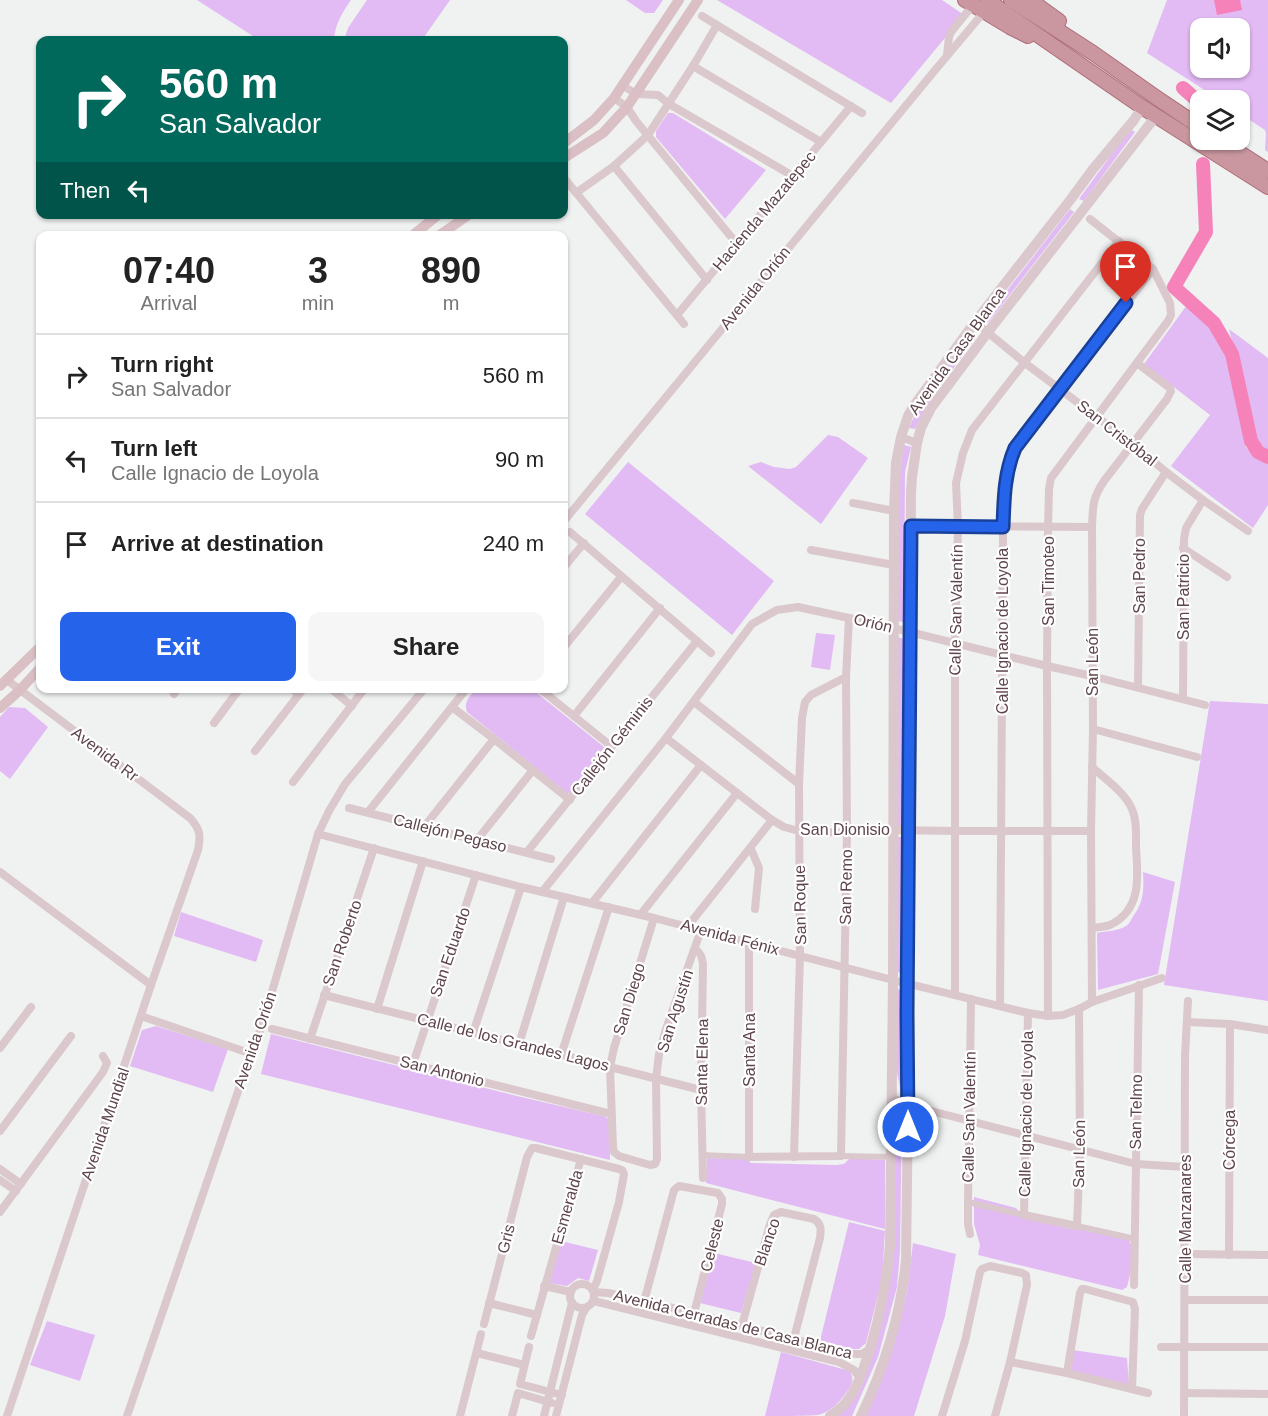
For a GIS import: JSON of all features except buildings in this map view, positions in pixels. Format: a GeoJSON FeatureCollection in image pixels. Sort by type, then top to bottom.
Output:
{"type":"FeatureCollection","features":[{"type":"Feature","properties":{"kind":"highway"},"geometry":{"type":"LineString","coordinates":[[1011,0],[1190,120]]}},
{"type":"Feature","properties":{"kind":"highway"},"geometry":{"type":"LineString","coordinates":[[1030,0],[1080,35],[1093,53]]}},
{"type":"Feature","properties":{"kind":"highway"},"geometry":{"type":"LineString","coordinates":[[977,4],[1050,43],[1142,107],[1268,187]]}},
{"type":"Feature","properties":{"kind":"highway"},"geometry":{"type":"LineString","coordinates":[[1235,150],[1268,171]]}},
{"type":"Feature","properties":{"kind":"main road"},"geometry":{"type":"LineString","coordinates":[[568,140],[594,120],[614,98],[679,0]]}},
{"type":"Feature","properties":{"kind":"main road"},"geometry":{"type":"LineString","coordinates":[[568,155],[603,133],[627,107],[698,0]]}},
{"type":"Feature","properties":{"kind":"main road"},"geometry":{"type":"LineString","coordinates":[[418,231],[432,219]]}},
{"type":"Feature","properties":{"kind":"main road"},"geometry":{"type":"LineString","coordinates":[[445,231],[463,219]]}},
{"type":"Feature","properties":{"kind":"main road"},"geometry":{"type":"LineString","coordinates":[[3,683],[36,651]]}},
{"type":"Feature","properties":{"kind":"main road"},"geometry":{"type":"LineString","coordinates":[[0,708],[36,672]]}},
{"type":"Feature","properties":{"kind":"street","name":"Avenida Orión"},"geometry":{"type":"LineString","coordinates":[[947,55],[951,32],[977,4]]}},
{"type":"Feature","properties":{"kind":"street","name":"Avenida Orión"},"geometry":{"type":"LineString","coordinates":[[568,515],[947,55],[977,4]]}},
{"type":"Feature","properties":{"kind":"street"},"geometry":{"type":"LineString","coordinates":[[702,16],[862,113]]}},
{"type":"Feature","properties":{"kind":"street"},"geometry":{"type":"LineString","coordinates":[[576,193],[614,166],[648,135],[717,25]]}},
{"type":"Feature","properties":{"kind":"street"},"geometry":{"type":"LineString","coordinates":[[693,66],[821,142]]}},
{"type":"Feature","properties":{"kind":"street"},"geometry":{"type":"LineString","coordinates":[[622,85],[636,94],[655,94],[793,176]]}},
{"type":"Feature","properties":{"kind":"street"},"geometry":{"type":"LineString","coordinates":[[614,98],[627,107],[737,243]]}},
{"type":"Feature","properties":{"kind":"street","name":"Hacienda Mazatepec"},"geometry":{"type":"LineString","coordinates":[[677,315],[851,106]]}},
{"type":"Feature","properties":{"kind":"street","name":"Avenida Casa Blanca"},"geometry":{"type":"LineString","coordinates":[[830,1416],[850,1398],[860,1378],[876,1329],[890,1245],[894,511],[896,463],[901,437],[913,407],[975,322],[1142,107]]}},
{"type":"Feature","properties":{"kind":"street","name":"Avenida Casa Blanca"},"geometry":{"type":"LineString","coordinates":[[861,1416],[882,1367],[903,1283],[907,1240],[911,526],[912,477],[917,443],[921,428],[932,408],[1082,209],[1156,116]]}},
{"type":"Feature","properties":{"kind":"street"},"geometry":{"type":"LineString","coordinates":[[614,166],[706,280]]}},
{"type":"Feature","properties":{"kind":"street"},"geometry":{"type":"LineString","coordinates":[[568,183],[684,324]]}},
{"type":"Feature","properties":{"kind":"street"},"geometry":{"type":"LineString","coordinates":[[1071,199],[1082,209]]}},
{"type":"Feature","properties":{"kind":"street","name":"San Timoteo"},"geometry":{"type":"LineString","coordinates":[[1048,1016],[1049,489],[1051,478],[1171,315],[1170,303],[1153,269],[1090,219]]}},
{"type":"Feature","properties":{"kind":"street","name":"Calle San Valentín"},"geometry":{"type":"LineString","coordinates":[[955,995],[955,644],[958,526],[956,483],[963,453],[972,430],[1119,241]]}},
{"type":"Feature","properties":{"kind":"street","name":"Calle Ignacio de Loyola"},"geometry":{"type":"LineString","coordinates":[[1000,1006],[1005,480],[1009,461],[1015,448],[1153,269]]}},
{"type":"Feature","properties":{"kind":"street","name":"San Cristóbal"},"geometry":{"type":"LineString","coordinates":[[975,322],[1166,472],[1248,531]]}},
{"type":"Feature","properties":{"kind":"street","name":"San León"},"geometry":{"type":"LineString","coordinates":[[1092,1002],[1090,831],[1093,729],[1093,502],[1096,492],[1171,391],[1137,363]]}},
{"type":"Feature","properties":{"kind":"street"},"geometry":{"type":"LineString","coordinates":[[901,437],[917,443]]}},
{"type":"Feature","properties":{"kind":"street","name":"San Pedro"},"geometry":{"type":"LineString","coordinates":[[1138,687],[1140,515],[1166,472]]}},
{"type":"Feature","properties":{"kind":"street","name":"San Patricio"},"geometry":{"type":"LineString","coordinates":[[1183,698],[1183,548],[1186,528],[1203,500]]}},
{"type":"Feature","properties":{"kind":"street"},"geometry":{"type":"LineString","coordinates":[[853,503],[894,511]]}},
{"type":"Feature","properties":{"kind":"street"},"geometry":{"type":"LineString","coordinates":[[911,526],[1092,527]]}},
{"type":"Feature","properties":{"kind":"street"},"geometry":{"type":"LineString","coordinates":[[570,532],[711,653]]}},
{"type":"Feature","properties":{"kind":"street"},"geometry":{"type":"LineString","coordinates":[[568,562],[584,543]]}},
{"type":"Feature","properties":{"kind":"street"},"geometry":{"type":"LineString","coordinates":[[1183,548],[1227,578]]}},
{"type":"Feature","properties":{"kind":"street"},"geometry":{"type":"LineString","coordinates":[[811,549],[894,565]]}},
{"type":"Feature","properties":{"kind":"street"},"geometry":{"type":"LineString","coordinates":[[568,642],[621,577]]}},
{"type":"Feature","properties":{"kind":"street","name":"Orión"},"geometry":{"type":"LineString","coordinates":[[542,892],[666,738],[752,624],[777,610],[798,607],[849,618],[1205,705]]}},
{"type":"Feature","properties":{"kind":"street"},"geometry":{"type":"LineString","coordinates":[[574,716],[660,608]]}},
{"type":"Feature","properties":{"kind":"street","name":"San Remo"},"geometry":{"type":"LineString","coordinates":[[841,1156],[847,833],[846,677],[849,618]]}},
{"type":"Feature","properties":{"kind":"street","name":"Callejón Géminis"},"geometry":{"type":"LineString","coordinates":[[527,852],[697,641]]}},
{"type":"Feature","properties":{"kind":"street","name":"San Roque"},"geometry":{"type":"LineString","coordinates":[[794,1157],[800,956],[799,784],[802,718],[805,702],[811,695],[846,677]]}},
{"type":"Feature","properties":{"kind":"street","name":"Avenida Rr"},"geometry":{"type":"LineString","coordinates":[[3,683],[20,690],[190,818],[199,832]]}},
{"type":"Feature","properties":{"kind":"street"},"geometry":{"type":"LineString","coordinates":[[214,723],[236,693]]}},
{"type":"Feature","properties":{"kind":"street"},"geometry":{"type":"LineString","coordinates":[[255,751],[300,693]]}},
{"type":"Feature","properties":{"kind":"street"},"geometry":{"type":"LineString","coordinates":[[336,693],[352,706]]}},
{"type":"Feature","properties":{"kind":"street"},"geometry":{"type":"LineString","coordinates":[[293,782],[361,693]]}},
{"type":"Feature","properties":{"kind":"street","name":"Avenida Orión"},"geometry":{"type":"LineString","coordinates":[[127,1416],[262,1026],[318,834],[345,784],[421,693]]}},
{"type":"Feature","properties":{"kind":"street"},"geometry":{"type":"LineString","coordinates":[[368,812],[463,693]]}},
{"type":"Feature","properties":{"kind":"street"},"geometry":{"type":"LineString","coordinates":[[545,693],[611,746]]}},
{"type":"Feature","properties":{"kind":"street"},"geometry":{"type":"LineString","coordinates":[[694,702],[799,784]]}},
{"type":"Feature","properties":{"kind":"street"},"geometry":{"type":"LineString","coordinates":[[452,707],[570,800]]}},
{"type":"Feature","properties":{"kind":"street"},"geometry":{"type":"LineString","coordinates":[[1093,729],[1197,757]]}},
{"type":"Feature","properties":{"kind":"street","name":"San Dionisio"},"geometry":{"type":"LineString","coordinates":[[666,738],[772,820],[784,827],[799,831],[847,833],[892,830],[1090,831]]}},
{"type":"Feature","properties":{"kind":"street"},"geometry":{"type":"LineString","coordinates":[[424,827],[494,739]]}},
{"type":"Feature","properties":{"kind":"street"},"geometry":{"type":"LineString","coordinates":[[592,903],[701,765]]}},
{"type":"Feature","properties":{"kind":"street"},"geometry":{"type":"LineString","coordinates":[[1092,767],[1126,798],[1131,808],[1135,818],[1137,872],[1132,906],[1110,925],[1092,928]]}},
{"type":"Feature","properties":{"kind":"street"},"geometry":{"type":"LineString","coordinates":[[477,840],[533,770]]}},
{"type":"Feature","properties":{"kind":"street"},"geometry":{"type":"LineString","coordinates":[[641,914],[737,793]]}},
{"type":"Feature","properties":{"kind":"street","name":"Callejón Pegaso"},"geometry":{"type":"LineString","coordinates":[[349,808],[551,858]]}},
{"type":"Feature","properties":{"kind":"street"},"geometry":{"type":"LineString","coordinates":[[688,926],[772,820]]}},
{"type":"Feature","properties":{"kind":"street","name":"Avenida Mundial"},"geometry":{"type":"LineString","coordinates":[[7,1416],[198,850],[199,832]]}},
{"type":"Feature","properties":{"kind":"street","name":"Avenida Fénix"},"geometry":{"type":"LineString","coordinates":[[318,834],[1028,1013],[1048,1016],[1063,1015],[1092,1002],[1162,978]]}},
{"type":"Feature","properties":{"kind":"street","name":"San Roberto"},"geometry":{"type":"LineString","coordinates":[[310,1039],[374,848]]}},
{"type":"Feature","properties":{"kind":"street"},"geometry":{"type":"LineString","coordinates":[[751,849],[759,868],[755,909]]}},
{"type":"Feature","properties":{"kind":"street"},"geometry":{"type":"LineString","coordinates":[[377,1009],[423,861]]}},
{"type":"Feature","properties":{"kind":"street"},"geometry":{"type":"LineString","coordinates":[[0,872],[151,985]]}},
{"type":"Feature","properties":{"kind":"street","name":"San Eduardo"},"geometry":{"type":"LineString","coordinates":[[413,1064],[476,875]]}},
{"type":"Feature","properties":{"kind":"street"},"geometry":{"type":"LineString","coordinates":[[473,1033],[522,887]]}},
{"type":"Feature","properties":{"kind":"street"},"geometry":{"type":"LineString","coordinates":[[519,1044],[564,897]]}},
{"type":"Feature","properties":{"kind":"street"},"geometry":{"type":"LineString","coordinates":[[561,1055],[609,907]]}},
{"type":"Feature","properties":{"kind":"street","name":"San Diego"},"geometry":{"type":"LineString","coordinates":[[614,1152],[610,1067],[654,918]]}},
{"type":"Feature","properties":{"kind":"street","name":"San Agustín"},"geometry":{"type":"LineString","coordinates":[[614,1152],[650,1165],[655,1164],[657,1159],[656,1079],[659,1054],[701,930]]}},
{"type":"Feature","properties":{"kind":"street","name":"Santa Ana"},"geometry":{"type":"LineString","coordinates":[[749,943],[749,1157]]}},
{"type":"Feature","properties":{"kind":"street","name":"Santa Elena"},"geometry":{"type":"LineString","coordinates":[[695,949],[700,952],[703,964],[701,1090],[703,1178]]}},
{"type":"Feature","properties":{"kind":"street","name":"San Telmo"},"geometry":{"type":"LineString","coordinates":[[1134,1285],[1139,985]]}},
{"type":"Feature","properties":{"kind":"street","name":"Calle de los Grandes Lagos"},"geometry":{"type":"LineString","coordinates":[[324,995],[701,1090]]}},
{"type":"Feature","properties":{"kind":"street","name":"Calle San Valentín"},"geometry":{"type":"LineString","coordinates":[[970,1234],[968,1202],[971,999]]}},
{"type":"Feature","properties":{"kind":"street","name":"Calle Manzanares"},"geometry":{"type":"LineString","coordinates":[[1184,1416],[1185,1055],[1188,1001]]}},
{"type":"Feature","properties":{"kind":"street"},"geometry":{"type":"LineString","coordinates":[[0,1048],[31,1007]]}},
{"type":"Feature","properties":{"kind":"street","name":"San León"},"geometry":{"type":"LineString","coordinates":[[1077,1226],[1080,1149],[1079,1009]]}},
{"type":"Feature","properties":{"kind":"street","name":"Calle Ignacio de Loyola"},"geometry":{"type":"LineString","coordinates":[[1024,1215],[1028,1013]]}},
{"type":"Feature","properties":{"kind":"street"},"geometry":{"type":"LineString","coordinates":[[141,1016],[252,1054]]}},
{"type":"Feature","properties":{"kind":"street"},"geometry":{"type":"LineString","coordinates":[[1187,1022],[1230,1024],[1268,1030]]}},
{"type":"Feature","properties":{"kind":"street","name":"Córcega"},"geometry":{"type":"LineString","coordinates":[[1229,1255],[1230,1024]]}},
{"type":"Feature","properties":{"kind":"street","name":"San Antonio"},"geometry":{"type":"LineString","coordinates":[[272,1029],[611,1114]]}},
{"type":"Feature","properties":{"kind":"street"},"geometry":{"type":"LineString","coordinates":[[0,1131],[71,1036]]}},
{"type":"Feature","properties":{"kind":"street"},"geometry":{"type":"LineString","coordinates":[[0,1212],[103,1072],[107,1063],[103,1056]]}},
{"type":"Feature","properties":{"kind":"street"},"geometry":{"type":"LineString","coordinates":[[891,1098],[908,1105],[1136,1164],[1185,1167]]}},
{"type":"Feature","properties":{"kind":"street","name":"Gris"},"geometry":{"type":"LineString","coordinates":[[489,1303],[530,1151],[536,1148],[580,1158]]}},
{"type":"Feature","properties":{"kind":"street"},"geometry":{"type":"LineString","coordinates":[[702,1155],[892,1156]]}},
{"type":"Feature","properties":{"kind":"street","name":"Esmeralda"},"geometry":{"type":"LineString","coordinates":[[544,1286],[580,1158],[620,1169],[624,1174],[593,1294]]}},
{"type":"Feature","properties":{"kind":"street"},"geometry":{"type":"LineString","coordinates":[[0,1169],[21,1184]]}},
{"type":"Feature","properties":{"kind":"street"},"geometry":{"type":"LineString","coordinates":[[0,1179],[16,1191]]}},
{"type":"Feature","properties":{"kind":"street","name":"Celeste"},"geometry":{"type":"LineString","coordinates":[[645,1297],[676,1187],[682,1186],[718,1193],[722,1204],[695,1310]]}},
{"type":"Feature","properties":{"kind":"street"},"geometry":{"type":"LineString","coordinates":[[968,1202],[1135,1239]]}},
{"type":"Feature","properties":{"kind":"street","name":"Blanco"},"geometry":{"type":"LineString","coordinates":[[743,1321],[774,1215],[781,1212],[814,1219],[821,1226],[820,1238],[795,1334]]}},
{"type":"Feature","properties":{"kind":"street"},"geometry":{"type":"LineString","coordinates":[[1185,1254],[1268,1255]]}},
{"type":"Feature","properties":{"kind":"street"},"geometry":{"type":"LineString","coordinates":[[942,1416],[965,1341],[979,1277],[982,1269],[990,1266],[1026,1275],[1027,1285],[995,1416]]}},
{"type":"Feature","properties":{"kind":"street"},"geometry":{"type":"LineString","coordinates":[[544,1416],[572,1303],[571,1292],[573,1288],[586,1284],[593,1294],[589,1307],[582,1315],[556,1416]]}},
{"type":"Feature","properties":{"kind":"street"},"geometry":{"type":"LineString","coordinates":[[531,1336],[544,1286],[571,1292]]}},
{"type":"Feature","properties":{"kind":"street"},"geometry":{"type":"LineString","coordinates":[[1067,1373],[1080,1293],[1082,1289],[1088,1289],[1129,1300],[1134,1305],[1132,1389]]}},
{"type":"Feature","properties":{"kind":"street","name":"Avenida Cerradas de Casa Blanca"},"geometry":{"type":"LineString","coordinates":[[593,1294],[645,1297],[695,1310],[721,1320],[743,1321],[795,1334],[816,1344],[857,1354],[870,1349]]}},
{"type":"Feature","properties":{"kind":"street","name":"Avenida Cerradas de Casa Blanca"},"geometry":{"type":"LineString","coordinates":[[593,1294],[616,1306],[839,1362],[854,1370],[860,1378]]}},
{"type":"Feature","properties":{"kind":"street"},"geometry":{"type":"LineString","coordinates":[[616,1306],[618,1296]]}},
{"type":"Feature","properties":{"kind":"street"},"geometry":{"type":"LineString","coordinates":[[1185,1300],[1268,1300]]}},
{"type":"Feature","properties":{"kind":"street"},"geometry":{"type":"LineString","coordinates":[[484,1324],[489,1303],[537,1315]]}},
{"type":"Feature","properties":{"kind":"street"},"geometry":{"type":"LineString","coordinates":[[572,1303],[579,1309],[586,1308]]}},
{"type":"Feature","properties":{"kind":"street"},"geometry":{"type":"LineString","coordinates":[[692,1325],[695,1310]]}},
{"type":"Feature","properties":{"kind":"street"},"geometry":{"type":"LineString","coordinates":[[718,1332],[721,1320]]}},
{"type":"Feature","properties":{"kind":"street"},"geometry":{"type":"LineString","coordinates":[[460,1416],[481,1334]]}},
{"type":"Feature","properties":{"kind":"street"},"geometry":{"type":"LineString","coordinates":[[814,1356],[816,1344]]}},
{"type":"Feature","properties":{"kind":"street"},"geometry":{"type":"LineString","coordinates":[[529,1347],[520,1384],[562,1395]]}},
{"type":"Feature","properties":{"kind":"street"},"geometry":{"type":"LineString","coordinates":[[1161,1347],[1268,1347]]}},
{"type":"Feature","properties":{"kind":"street"},"geometry":{"type":"LineString","coordinates":[[839,1362],[842,1351]]}},
{"type":"Feature","properties":{"kind":"street"},"geometry":{"type":"LineString","coordinates":[[477,1353],[524,1365]]}},
{"type":"Feature","properties":{"kind":"street"},"geometry":{"type":"LineString","coordinates":[[1010,1362],[1148,1393]]}},
{"type":"Feature","properties":{"kind":"street"},"geometry":{"type":"LineString","coordinates":[[512,1416],[518,1393],[559,1405]]}},
{"type":"Feature","properties":{"kind":"street"},"geometry":{"type":"LineString","coordinates":[[1184,1394],[1268,1394]]}},
{"type":"Feature","properties":{"kind":"shaded area"},"geometry":{"type":"Polygon","coordinates":[[[197,0],[351,0],[340,19],[335,36],[253,36],[197,0]]]}},
{"type":"Feature","properties":{"kind":"shaded area"},"geometry":{"type":"Polygon","coordinates":[[[367,0],[450,0],[425,36],[345,36],[348,28],[367,0]]]}},
{"type":"Feature","properties":{"kind":"shaded area"},"geometry":{"type":"Polygon","coordinates":[[[626,0],[663,0],[654,13],[645,13],[626,0]]]}},
{"type":"Feature","properties":{"kind":"shaded area"},"geometry":{"type":"Polygon","coordinates":[[[717,0],[942,0],[964,15],[891,103],[717,0]]]}},
{"type":"Feature","properties":{"kind":"shaded area"},"geometry":{"type":"Polygon","coordinates":[[[1167,0],[1268,0],[1268,152],[1265,150],[1265,130],[1250,120],[1250,90],[1204,90],[1147,53],[1167,0]]]}},
{"type":"Feature","properties":{"kind":"shaded area"},"geometry":{"type":"Polygon","coordinates":[[[1214,0],[1240,0],[1242,10],[1217,15],[1214,0]]]}},
{"type":"Feature","properties":{"kind":"shaded area"},"geometry":{"type":"Polygon","coordinates":[[[668,113],[673,113],[766,170],[725,219],[656,137],[656,131],[668,113]]]}},
{"type":"Feature","properties":{"kind":"shaded area"},"geometry":{"type":"Polygon","coordinates":[[[1130,129],[1135,132],[1084,201],[1079,199],[1130,129]]]}},
{"type":"Feature","properties":{"kind":"shaded area"},"geometry":{"type":"Polygon","coordinates":[[[1070,209],[1074,212],[988,323],[985,319],[1070,209]]]}},
{"type":"Feature","properties":{"kind":"shaded area"},"geometry":{"type":"Polygon","coordinates":[[[1187,305],[1208,323],[1230,360],[1246,448],[1268,464],[1268,505],[1253,528],[1171,466],[1210,415],[1144,364],[1187,305]]]}},
{"type":"Feature","properties":{"kind":"shaded area"},"geometry":{"type":"Polygon","coordinates":[[[1229,329],[1268,358],[1268,450],[1256,442],[1229,329]]]}},
{"type":"Feature","properties":{"kind":"shaded area"},"geometry":{"type":"Polygon","coordinates":[[[973,333],[977,336],[930,400],[915,429],[909,428],[920,403],[973,333]]]}},
{"type":"Feature","properties":{"kind":"shaded area"},"geometry":{"type":"Polygon","coordinates":[[[828,435],[838,437],[868,458],[821,524],[748,466],[761,462],[774,467],[790,469],[796,467],[828,435]]]}},
{"type":"Feature","properties":{"kind":"shaded area"},"geometry":{"type":"Polygon","coordinates":[[[904,445],[911,447],[905,472],[904,622],[897,621],[898,482],[904,445]]]}},
{"type":"Feature","properties":{"kind":"shaded area"},"geometry":{"type":"Polygon","coordinates":[[[628,462],[774,581],[732,635],[585,514],[628,462]]]}},
{"type":"Feature","properties":{"kind":"shaded area"},"geometry":{"type":"Polygon","coordinates":[[[816,633],[835,635],[830,670],[811,667],[816,633]]]}},
{"type":"Feature","properties":{"kind":"shaded area"},"geometry":{"type":"Polygon","coordinates":[[[897,637],[905,639],[903,826],[896,826],[897,637]]]}},
{"type":"Feature","properties":{"kind":"shaded area"},"geometry":{"type":"Polygon","coordinates":[[[472,693],[537,693],[604,747],[605,751],[570,793],[567,793],[467,712],[469,697],[472,693]]]}},
{"type":"Feature","properties":{"kind":"shaded area"},"geometry":{"type":"Polygon","coordinates":[[[1210,701],[1268,704],[1268,1001],[1164,985],[1210,701]]]}},
{"type":"Feature","properties":{"kind":"shaded area"},"geometry":{"type":"Polygon","coordinates":[[[9,707],[25,708],[48,727],[10,779],[0,771],[0,717],[9,707]]]}},
{"type":"Feature","properties":{"kind":"shaded area"},"geometry":{"type":"Polygon","coordinates":[[[897,837],[903,837],[903,973],[896,972],[897,837]]]}},
{"type":"Feature","properties":{"kind":"shaded area"},"geometry":{"type":"Polygon","coordinates":[[[1143,872],[1175,882],[1158,974],[1098,990],[1097,933],[1119,929],[1129,923],[1141,901],[1143,872]]]}},
{"type":"Feature","properties":{"kind":"shaded area"},"geometry":{"type":"Polygon","coordinates":[[[181,912],[263,940],[256,962],[174,936],[181,912]]]}},
{"type":"Feature","properties":{"kind":"shaded area"},"geometry":{"type":"Polygon","coordinates":[[[896,989],[902,990],[902,1096],[896,1068],[896,989]]]}},
{"type":"Feature","properties":{"kind":"shaded area"},"geometry":{"type":"Polygon","coordinates":[[[156,1026],[228,1049],[213,1092],[130,1066],[142,1030],[156,1026]]]}},
{"type":"Feature","properties":{"kind":"shaded area"},"geometry":{"type":"Polygon","coordinates":[[[271,1034],[603,1116],[609,1119],[610,1160],[261,1074],[271,1034]]]}},
{"type":"Feature","properties":{"kind":"shaded area"},"geometry":{"type":"Polygon","coordinates":[[[896,1107],[902,1109],[900,1251],[897,1287],[878,1357],[852,1416],[837,1416],[845,1410],[890,1279],[896,1107]]]}},
{"type":"Feature","properties":{"kind":"shaded area"},"geometry":{"type":"Polygon","coordinates":[[[707,1158],[747,1159],[751,1163],[836,1165],[844,1164],[850,1158],[885,1160],[885,1229],[706,1183],[707,1158]]]}},
{"type":"Feature","properties":{"kind":"shaded area"},"geometry":{"type":"Polygon","coordinates":[[[974,1197],[1016,1208],[1024,1218],[1071,1229],[1080,1224],[1126,1234],[1132,1247],[1132,1266],[1127,1287],[1122,1290],[978,1255],[980,1245],[974,1224],[974,1197]]]}},
{"type":"Feature","properties":{"kind":"shaded area"},"geometry":{"type":"Polygon","coordinates":[[[849,1222],[885,1231],[882,1279],[866,1343],[859,1349],[820,1341],[849,1222]]]}},
{"type":"Feature","properties":{"kind":"shaded area"},"geometry":{"type":"Polygon","coordinates":[[[561,1241],[598,1250],[589,1281],[578,1278],[567,1286],[549,1283],[561,1241]]]}},
{"type":"Feature","properties":{"kind":"shaded area"},"geometry":{"type":"Polygon","coordinates":[[[913,1243],[956,1254],[945,1316],[914,1416],[866,1416],[898,1327],[907,1292],[913,1243]]]}},
{"type":"Feature","properties":{"kind":"shaded area"},"geometry":{"type":"Polygon","coordinates":[[[714,1253],[756,1263],[741,1313],[700,1303],[714,1253]]]}},
{"type":"Feature","properties":{"kind":"shaded area"},"geometry":{"type":"Polygon","coordinates":[[[47,1321],[95,1335],[80,1381],[30,1365],[47,1321]]]}},
{"type":"Feature","properties":{"kind":"shaded area"},"geometry":{"type":"Polygon","coordinates":[[[1073,1350],[1127,1358],[1129,1386],[1069,1372],[1073,1350]]]}},
{"type":"Feature","properties":{"kind":"shaded area"},"geometry":{"type":"Polygon","coordinates":[[[781,1352],[850,1371],[851,1387],[838,1403],[823,1414],[765,1416],[781,1352]]]}},
{"type":"Feature","properties":{"kind":"waterway"},"geometry":{"type":"LineString","coordinates":[[1183,88],[1190,94]]}},
{"type":"Feature","properties":{"kind":"waterway"},"geometry":{"type":"LineString","coordinates":[[1203,164],[1206,232],[1174,287],[1214,323],[1232,354],[1251,441],[1258,452],[1268,457]]}},
{"type":"Feature","properties":{"kind":"route"},"geometry":{"type":"LineString","coordinates":[[908,1127],[911,526],[1003,527],[1005,480],[1009,461],[1015,448],[1126,303]]}}]}
